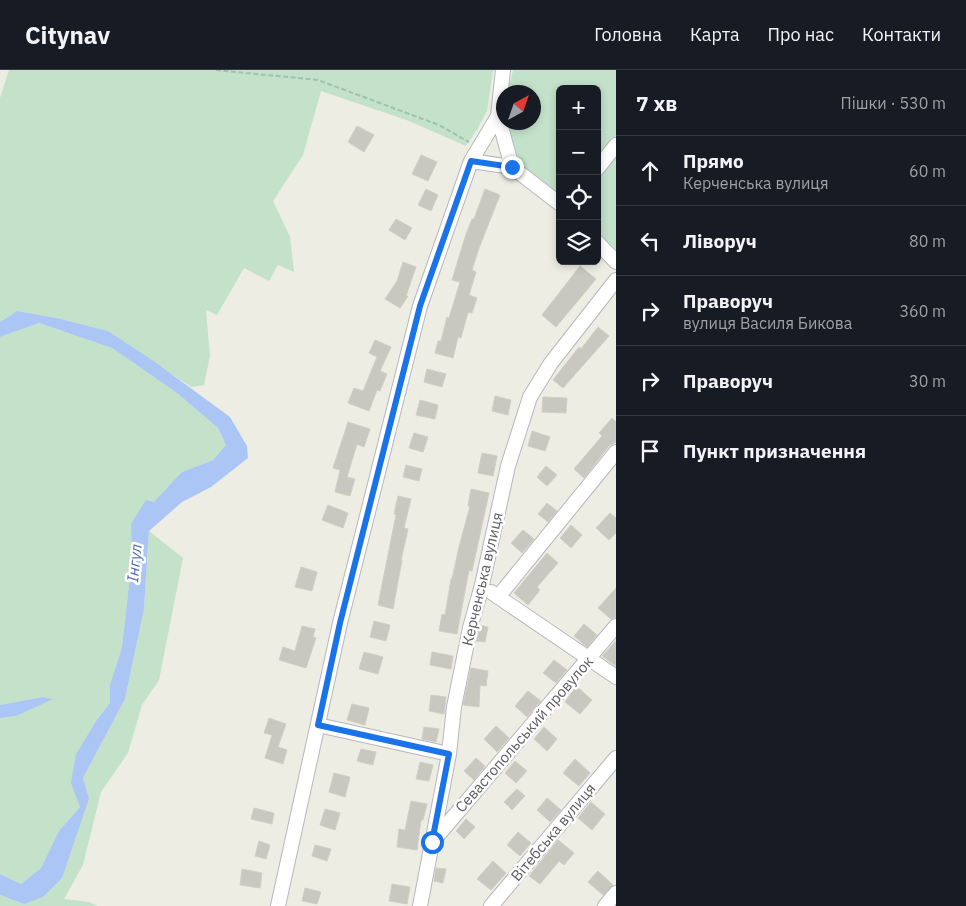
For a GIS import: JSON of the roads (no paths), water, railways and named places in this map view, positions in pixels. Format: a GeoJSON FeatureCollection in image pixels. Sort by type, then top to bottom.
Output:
{"type":"FeatureCollection","features":[{"type":"Feature","properties":{"kind":"street"},"geometry":{"type":"LineString","coordinates":[[502,85],[504,70]]}},
{"type":"Feature","properties":{"kind":"street"},"geometry":{"type":"LineString","coordinates":[[278,906],[340,623],[420,306],[471,161],[496,119]]}},
{"type":"Feature","properties":{"kind":"street"},"geometry":{"type":"LineString","coordinates":[[502,130],[512,167]]}},
{"type":"Feature","properties":{"kind":"street"},"geometry":{"type":"LineString","coordinates":[[601,164],[616,145]]}},
{"type":"Feature","properties":{"kind":"street"},"geometry":{"type":"LineString","coordinates":[[471,161],[512,167],[556,201]]}},
{"type":"Feature","properties":{"kind":"street"},"geometry":{"type":"LineString","coordinates":[[601,246],[616,262]]}},
{"type":"Feature","properties":{"kind":"street","name":"Керченська вулиця"},"geometry":{"type":"LineString","coordinates":[[420,906],[449,754],[458,689],[470,628],[482,585],[508,466],[530,397],[552,363],[616,280]]}},
{"type":"Feature","properties":{"kind":"street"},"geometry":{"type":"LineString","coordinates":[[498,597],[616,452]]}},
{"type":"Feature","properties":{"kind":"street"},"geometry":{"type":"LineString","coordinates":[[482,585],[616,677]]}},
{"type":"Feature","properties":{"kind":"street","name":"Севастопольський провулок"},"geometry":{"type":"LineString","coordinates":[[432,842],[616,626]]}},
{"type":"Feature","properties":{"kind":"street"},"geometry":{"type":"LineString","coordinates":[[318,725],[449,754]]}},
{"type":"Feature","properties":{"kind":"street","name":"Вітебська вулиця"},"geometry":{"type":"LineString","coordinates":[[491,906],[616,758]]}},
{"type":"Feature","properties":{"kind":"street"},"geometry":{"type":"LineString","coordinates":[[605,906],[616,893]]}},
{"type":"Feature","properties":{"kind":"water","name":"Інгул"},"geometry":{"type":"Polygon","coordinates":[[[17,311],[57,318],[108,331],[155,362],[230,417],[247,446],[248,458],[211,487],[182,502],[149,531],[144,609],[125,699],[83,778],[89,798],[62,878],[43,897],[24,904],[0,895],[0,874],[21,884],[41,868],[59,831],[80,807],[71,783],[76,754],[96,721],[110,703],[110,685],[122,647],[132,559],[131,524],[146,500],[154,502],[182,472],[213,460],[226,445],[218,428],[177,393],[112,348],[39,323],[0,337],[0,322],[17,311]]]}},
{"type":"Feature","properties":{"kind":"water"},"geometry":{"type":"Polygon","coordinates":[[[42,697],[53,699],[16,716],[0,718],[0,705],[42,697]]]}}]}
